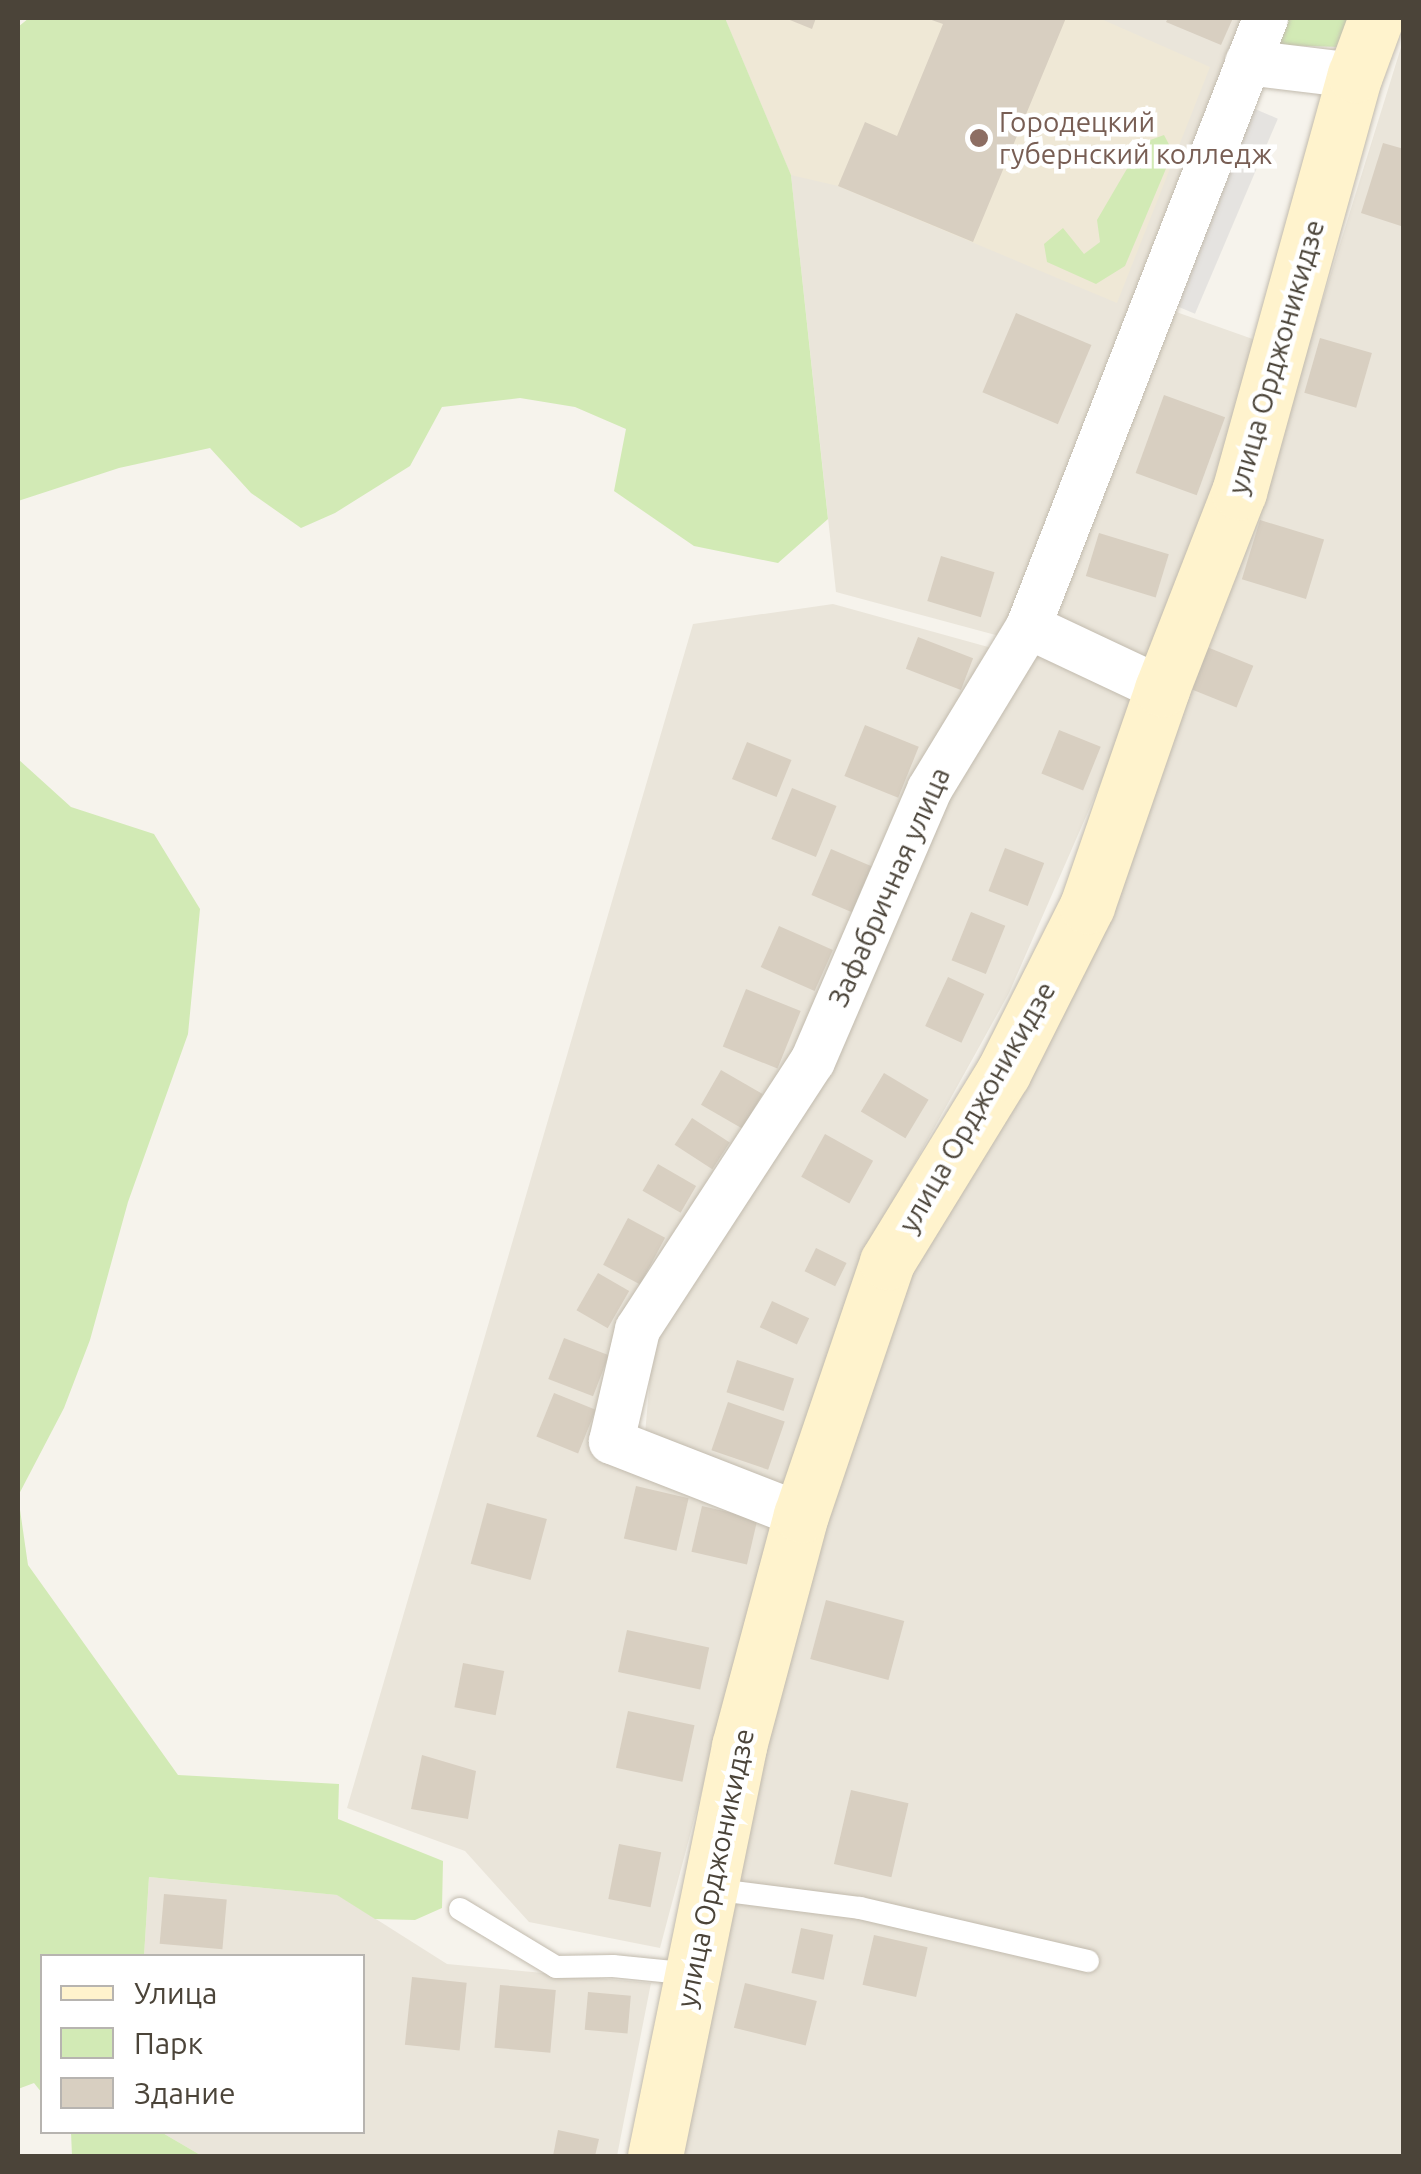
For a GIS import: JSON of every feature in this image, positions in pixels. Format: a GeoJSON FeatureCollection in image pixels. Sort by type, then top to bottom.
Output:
{"type":"FeatureCollection","features":[{"type":"Feature","properties":{"kind":"street","name":"Зафабричная улица"},"geometry":{"type":"LineString","coordinates":[[801,1515],[611,1442],[636,1329],[812,1062],[929,789],[1028,626],[1265,18]]}},
{"type":"Feature","properties":{"kind":"street","name":"улица Орджоникидзе"},"geometry":{"type":"LineString","coordinates":[[654,2156],[738,1746],[801,1515],[888,1262],[1002,1073],[1087,906],[1162,689],[1240,492],[1356,75],[1376,18]]}},
{"type":"Feature","properties":{"kind":"street"},"geometry":{"type":"LineString","coordinates":[[1247,62],[1356,75]]}},
{"type":"Feature","properties":{"kind":"street"},"geometry":{"type":"LineString","coordinates":[[1028,626],[1162,689]]}},
{"type":"Feature","properties":{"kind":"lane"},"geometry":{"type":"LineString","coordinates":[[711,1889],[860,1908],[1088,1962]]}},
{"type":"Feature","properties":{"kind":"lane"},"geometry":{"type":"LineString","coordinates":[[460,1909],[556,1967],[612,1966],[693,1974]]}},
{"type":"Feature","properties":{"kind":"shaded area"},"geometry":{"type":"Polygon","coordinates":[[[725,18],[1254,18],[1003,637],[836,592],[791,175],[725,18]]]}},
{"type":"Feature","properties":{"kind":"shaded area","name":"Городецкий губернский колледж"},"geometry":{"type":"Polygon","coordinates":[[[725,18],[1099,18],[1210,67],[1117,303],[838,186],[791,175],[725,18]]]}},
{"type":"Feature","properties":{"kind":"shaded area"},"geometry":{"type":"Polygon","coordinates":[[[1403,41],[1403,2156],[684,2156],[783,1647],[899,1281],[1265,486],[1403,41]]]}},
{"type":"Feature","properties":{"kind":"shaded area"},"geometry":{"type":"Polygon","coordinates":[[[1241,103],[1278,119],[1195,314],[1158,298],[1241,103]]]}},
{"type":"Feature","properties":{"kind":"shaded area"},"geometry":{"type":"Polygon","coordinates":[[[1165,308],[1264,343],[1152,668],[1043,619],[1165,308]]]}},
{"type":"Feature","properties":{"kind":"shaded area"},"geometry":{"type":"Polygon","coordinates":[[[833,604],[999,650],[598,1451],[774,1519],[660,1948],[529,1922],[465,1851],[347,1808],[693,624],[833,604]]]}},
{"type":"Feature","properties":{"kind":"shaded area"},"geometry":{"type":"Polygon","coordinates":[[[1031,644],[1139,695],[1009,993],[861,1260],[783,1491],[645,1434],[654,1332],[1031,644]]]}},
{"type":"Feature","properties":{"kind":"shaded area"},"geometry":{"type":"Polygon","coordinates":[[[149,1877],[338,1895],[447,1964],[651,1983],[617,2156],[202,2156],[164,2134],[365,2134],[365,1954],[144,1954],[149,1877]]]}},
{"type":"Feature","properties":{"kind":"green space"},"geometry":{"type":"Polygon","coordinates":[[[29,18],[725,18],[791,175],[828,519],[778,563],[694,546],[614,491],[626,429],[575,407],[520,398],[442,407],[410,466],[335,513],[301,528],[251,493],[210,448],[119,468],[18,501],[18,27],[29,18]]]}},
{"type":"Feature","properties":{"kind":"green space"},"geometry":{"type":"Polygon","coordinates":[[[1286,18],[1353,18],[1340,47],[1274,45],[1286,18]]]}},
{"type":"Feature","properties":{"kind":"green space"},"geometry":{"type":"Polygon","coordinates":[[[1164,135],[1173,152],[1125,266],[1096,284],[1047,262],[1044,244],[1063,228],[1084,254],[1100,242],[1097,220],[1142,143],[1164,135]]]}},
{"type":"Feature","properties":{"kind":"green space"},"geometry":{"type":"Polygon","coordinates":[[[18,759],[71,807],[154,834],[200,909],[188,1034],[128,1202],[90,1340],[64,1408],[18,1496],[18,759]]]}},
{"type":"Feature","properties":{"kind":"green space"},"geometry":{"type":"Polygon","coordinates":[[[18,1496],[28,1565],[178,1775],[339,1784],[338,1819],[443,1861],[442,1908],[415,1920],[375,1919],[337,1895],[149,1877],[144,1954],[40,1954],[40,2090],[34,2083],[18,2089],[18,1496]]]}},
{"type":"Feature","properties":{"kind":"green space"},"geometry":{"type":"Polygon","coordinates":[[[71,2134],[164,2134],[202,2156],[72,2156],[71,2134]]]}},
{"type":"Feature","properties":{"kind":"building"},"geometry":{"type":"Polygon","coordinates":[[[785,18],[816,18],[812,29],[785,18]]]}},
{"type":"Feature","properties":{"kind":"building"},"geometry":{"type":"Polygon","coordinates":[[[926,18],[1066,18],[973,242],[838,186],[865,122],[897,136],[943,24],[926,18]]]}},
{"type":"Feature","properties":{"kind":"building"},"geometry":{"type":"Polygon","coordinates":[[[1168,18],[1233,18],[1221,45],[1166,22],[1168,18]]]}},
{"type":"Feature","properties":{"kind":"building"},"geometry":{"type":"Polygon","coordinates":[[[1383,143],[1404,149],[1404,227],[1361,213],[1383,143]]]}},
{"type":"Feature","properties":{"kind":"building"},"geometry":{"type":"Polygon","coordinates":[[[1016,313],[1091,345],[1058,424],[982,392],[1016,313]]]}},
{"type":"Feature","properties":{"kind":"building"},"geometry":{"type":"Polygon","coordinates":[[[1320,338],[1372,353],[1356,408],[1304,393],[1320,338]]]}},
{"type":"Feature","properties":{"kind":"building"},"geometry":{"type":"Polygon","coordinates":[[[1164,395],[1225,417],[1197,495],[1136,473],[1164,395]]]}},
{"type":"Feature","properties":{"kind":"building"},"geometry":{"type":"Polygon","coordinates":[[[1260,520],[1324,540],[1306,599],[1242,579],[1260,520]]]}},
{"type":"Feature","properties":{"kind":"building"},"geometry":{"type":"Polygon","coordinates":[[[1099,533],[1169,554],[1156,597],[1086,576],[1099,533]]]}},
{"type":"Feature","properties":{"kind":"building"},"geometry":{"type":"Polygon","coordinates":[[[941,556],[995,572],[981,617],[927,601],[941,556]]]}},
{"type":"Feature","properties":{"kind":"building"},"geometry":{"type":"Polygon","coordinates":[[[918,637],[973,658],[961,690],[906,669],[918,637]]]}},
{"type":"Feature","properties":{"kind":"building"},"geometry":{"type":"Polygon","coordinates":[[[1207,647],[1253,666],[1237,707],[1190,689],[1207,647]]]}},
{"type":"Feature","properties":{"kind":"building"},"geometry":{"type":"Polygon","coordinates":[[[865,725],[919,747],[898,798],[844,776],[865,725]]]}},
{"type":"Feature","properties":{"kind":"building"},"geometry":{"type":"Polygon","coordinates":[[[1059,730],[1101,747],[1083,790],[1041,774],[1059,730]]]}},
{"type":"Feature","properties":{"kind":"building"},"geometry":{"type":"Polygon","coordinates":[[[747,742],[792,760],[777,797],[732,779],[747,742]]]}},
{"type":"Feature","properties":{"kind":"building"},"geometry":{"type":"Polygon","coordinates":[[[792,788],[837,806],[816,857],[771,839],[792,788]]]}},
{"type":"Feature","properties":{"kind":"building"},"geometry":{"type":"Polygon","coordinates":[[[1005,848],[1044,863],[1028,906],[989,891],[1005,848]]]}},
{"type":"Feature","properties":{"kind":"building"},"geometry":{"type":"Polygon","coordinates":[[[831,849],[872,866],[852,912],[811,895],[831,849]]]}},
{"type":"Feature","properties":{"kind":"building"},"geometry":{"type":"Polygon","coordinates":[[[971,912],[1005,926],[986,974],[952,960],[971,912]]]}},
{"type":"Feature","properties":{"kind":"building"},"geometry":{"type":"Polygon","coordinates":[[[779,926],[833,950],[815,991],[761,967],[779,926]]]}},
{"type":"Feature","properties":{"kind":"building"},"geometry":{"type":"Polygon","coordinates":[[[948,977],[984,994],[961,1043],[925,1026],[948,977]]]}},
{"type":"Feature","properties":{"kind":"building"},"geometry":{"type":"Polygon","coordinates":[[[746,989],[801,1011],[777,1069],[723,1046],[746,989]]]}},
{"type":"Feature","properties":{"kind":"building"},"geometry":{"type":"Polygon","coordinates":[[[721,1070],[763,1094],[743,1129],[701,1105],[721,1070]]]}},
{"type":"Feature","properties":{"kind":"building"},"geometry":{"type":"Polygon","coordinates":[[[884,1073],[929,1100],[905,1138],[861,1112],[884,1073]]]}},
{"type":"Feature","properties":{"kind":"building"},"geometry":{"type":"Polygon","coordinates":[[[692,1118],[730,1143],[712,1169],[675,1145],[692,1118]]]}},
{"type":"Feature","properties":{"kind":"building"},"geometry":{"type":"Polygon","coordinates":[[[825,1134],[873,1161],[849,1204],[801,1177],[825,1134]]]}},
{"type":"Feature","properties":{"kind":"building"},"geometry":{"type":"Polygon","coordinates":[[[658,1164],[696,1186],[681,1213],[642,1191],[658,1164]]]}},
{"type":"Feature","properties":{"kind":"building"},"geometry":{"type":"Polygon","coordinates":[[[628,1218],[665,1238],[640,1285],[603,1265],[628,1218]]]}},
{"type":"Feature","properties":{"kind":"building"},"geometry":{"type":"Polygon","coordinates":[[[816,1248],[847,1263],[835,1286],[805,1271],[816,1248]]]}},
{"type":"Feature","properties":{"kind":"building"},"geometry":{"type":"Polygon","coordinates":[[[598,1273],[629,1291],[608,1328],[576,1310],[598,1273]]]}},
{"type":"Feature","properties":{"kind":"building"},"geometry":{"type":"Polygon","coordinates":[[[772,1301],[809,1318],[797,1345],[760,1327],[772,1301]]]}},
{"type":"Feature","properties":{"kind":"building"},"geometry":{"type":"Polygon","coordinates":[[[564,1338],[609,1355],[593,1396],[548,1379],[564,1338]]]}},
{"type":"Feature","properties":{"kind":"building"},"geometry":{"type":"Polygon","coordinates":[[[737,1360],[794,1379],[784,1411],[726,1392],[737,1360]]]}},
{"type":"Feature","properties":{"kind":"building"},"geometry":{"type":"Polygon","coordinates":[[[554,1393],[596,1410],[578,1453],[536,1437],[554,1393]]]}},
{"type":"Feature","properties":{"kind":"building"},"geometry":{"type":"Polygon","coordinates":[[[728,1402],[785,1422],[768,1470],[711,1450],[728,1402]]]}},
{"type":"Feature","properties":{"kind":"building"},"geometry":{"type":"Polygon","coordinates":[[[636,1486],[689,1498],[676,1551],[624,1539],[636,1486]]]}},
{"type":"Feature","properties":{"kind":"building"},"geometry":{"type":"Polygon","coordinates":[[[487,1503],[547,1519],[531,1580],[471,1564],[487,1503]]]}},
{"type":"Feature","properties":{"kind":"building"},"geometry":{"type":"Polygon","coordinates":[[[702,1506],[758,1519],[747,1565],[691,1552],[702,1506]]]}},
{"type":"Feature","properties":{"kind":"building"},"geometry":{"type":"Polygon","coordinates":[[[826,1600],[904,1621],[888,1680],[810,1659],[826,1600]]]}},
{"type":"Feature","properties":{"kind":"building"},"geometry":{"type":"Polygon","coordinates":[[[627,1630],[709,1647],[700,1690],[618,1672],[627,1630]]]}},
{"type":"Feature","properties":{"kind":"building"},"geometry":{"type":"Polygon","coordinates":[[[463,1663],[504,1671],[496,1715],[454,1707],[463,1663]]]}},
{"type":"Feature","properties":{"kind":"building"},"geometry":{"type":"Polygon","coordinates":[[[628,1711],[695,1725],[682,1782],[616,1768],[628,1711]]]}},
{"type":"Feature","properties":{"kind":"building"},"geometry":{"type":"Polygon","coordinates":[[[422,1755],[476,1771],[468,1819],[411,1809],[422,1755]]]}},
{"type":"Feature","properties":{"kind":"building"},"geometry":{"type":"Polygon","coordinates":[[[851,1790],[908,1803],[891,1877],[834,1864],[851,1790]]]}},
{"type":"Feature","properties":{"kind":"building"},"geometry":{"type":"Polygon","coordinates":[[[619,1844],[661,1852],[651,1907],[608,1899],[619,1844]]]}},
{"type":"Feature","properties":{"kind":"building"},"geometry":{"type":"Polygon","coordinates":[[[164,1894],[227,1899],[222,1949],[160,1944],[164,1894]]]}},
{"type":"Feature","properties":{"kind":"building"},"geometry":{"type":"Polygon","coordinates":[[[801,1928],[833,1935],[824,1980],[791,1973],[801,1928]]]}},
{"type":"Feature","properties":{"kind":"building"},"geometry":{"type":"Polygon","coordinates":[[[874,1935],[928,1947],[916,1997],[863,1985],[874,1935]]]}},
{"type":"Feature","properties":{"kind":"building"},"geometry":{"type":"Polygon","coordinates":[[[412,1977],[467,1983],[460,2050],[405,2045],[412,1977]]]}},
{"type":"Feature","properties":{"kind":"building"},"geometry":{"type":"Polygon","coordinates":[[[745,1983],[817,2001],[806,2046],[734,2028],[745,1983]]]}},
{"type":"Feature","properties":{"kind":"building"},"geometry":{"type":"Polygon","coordinates":[[[500,1985],[556,1990],[550,2053],[495,2048],[500,1985]]]}},
{"type":"Feature","properties":{"kind":"building"},"geometry":{"type":"Polygon","coordinates":[[[588,1992],[631,1996],[628,2034],[585,2030],[588,1992]]]}},
{"type":"Feature","properties":{"kind":"building"},"geometry":{"type":"Polygon","coordinates":[[[558,2130],[599,2139],[595,2156],[553,2156],[558,2130]]]}},
{"type":"Feature","properties":{"kind":"place","name":"Городецкий губернский колледж"},"geometry":{"type":"Point","coordinates":[979,138]}}]}
